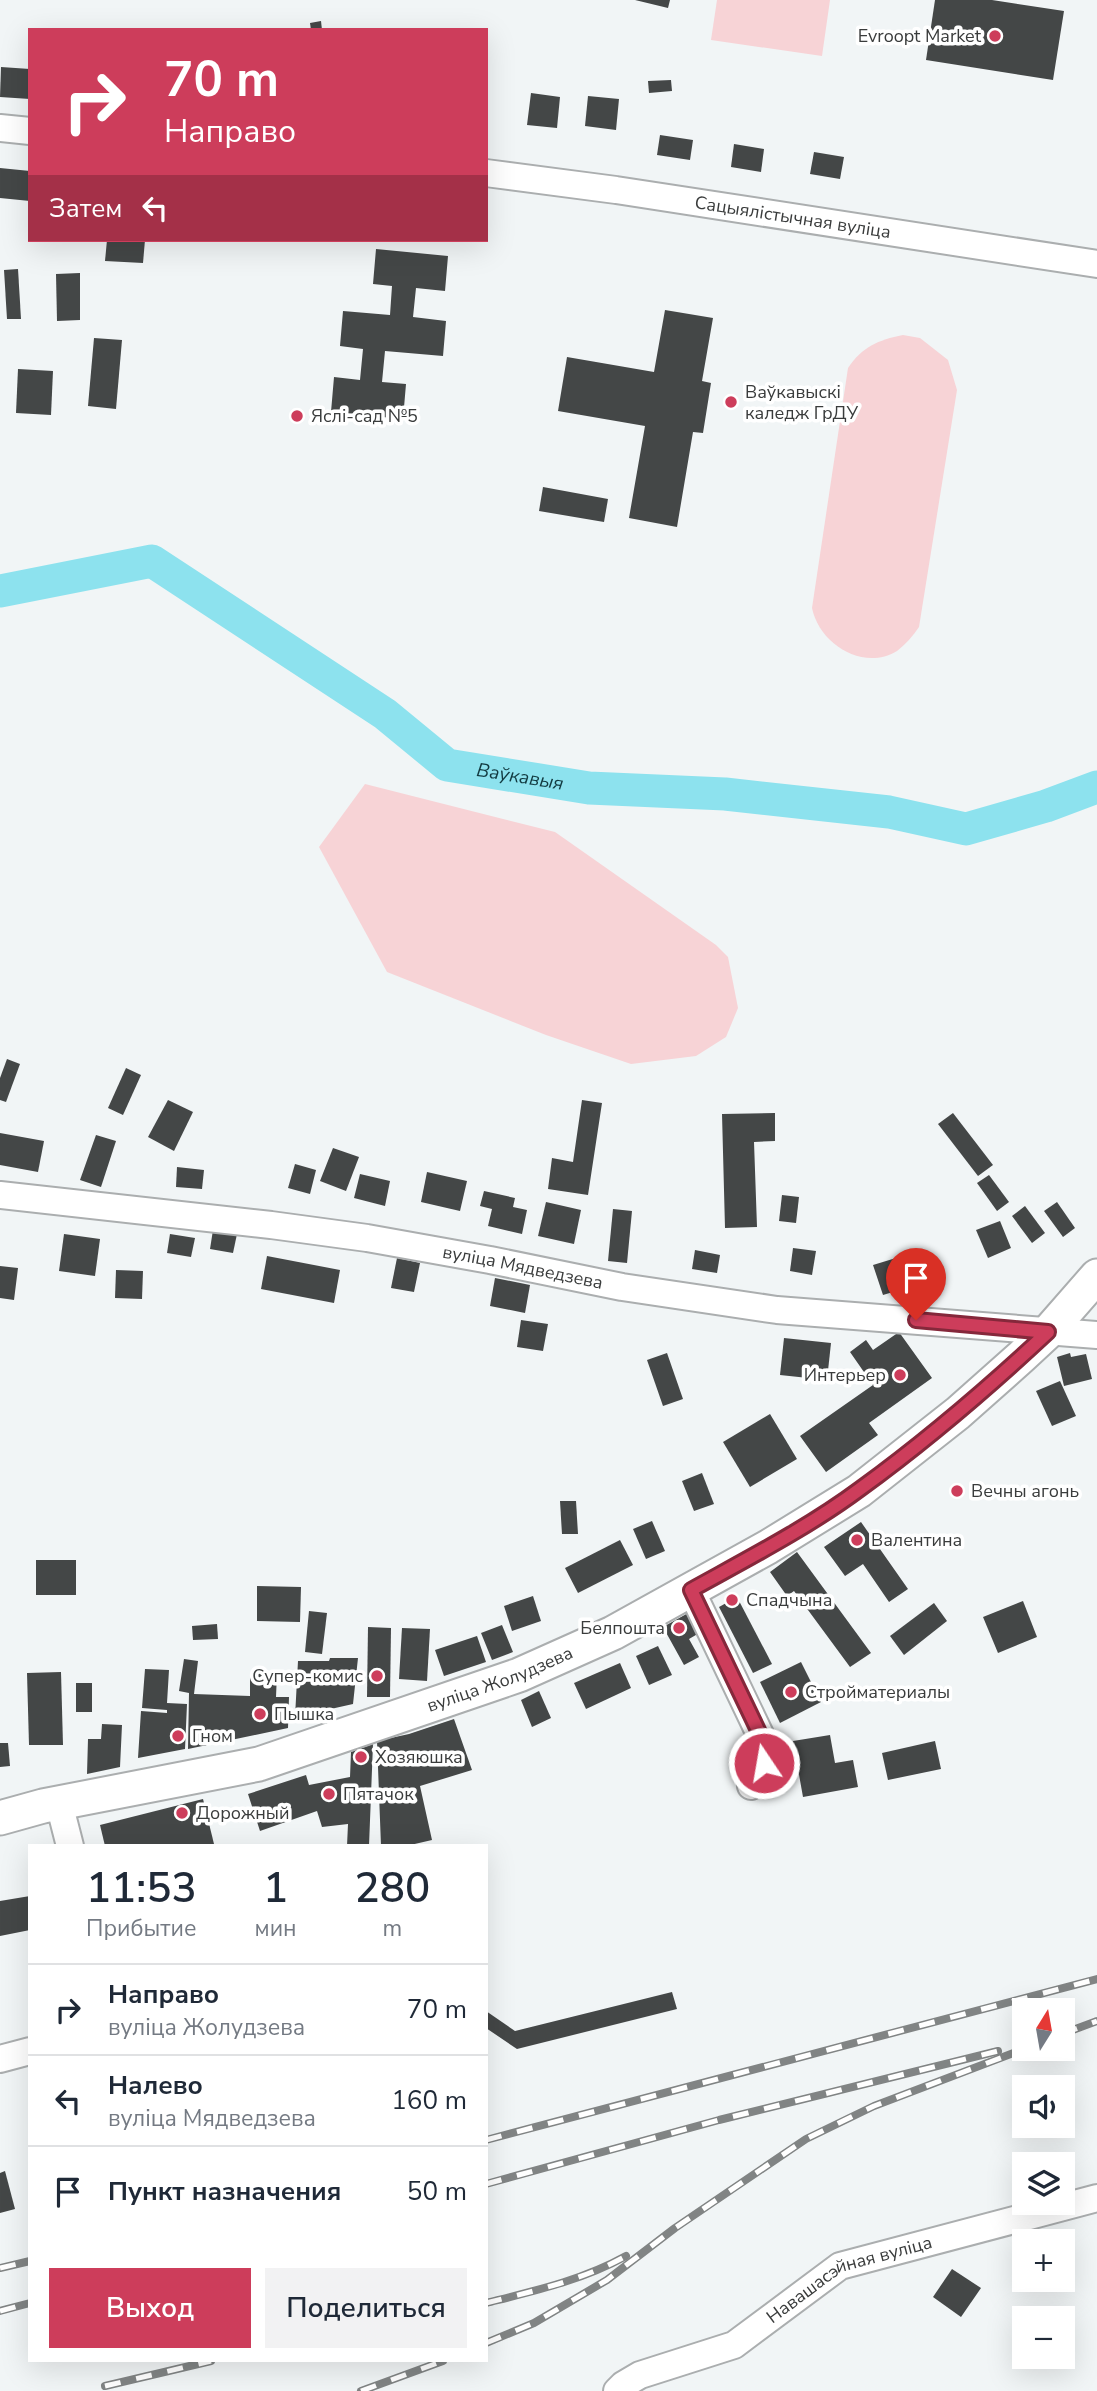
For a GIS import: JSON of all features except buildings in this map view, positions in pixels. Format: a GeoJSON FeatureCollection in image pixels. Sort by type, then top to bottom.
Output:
{"type":"FeatureCollection","features":[{"type":"Feature","properties":{"kind":"main road","name":"вуліца Жолудзева"},"geometry":{"type":"LineString","coordinates":[[0,1818],[59,1803],[258,1764],[519,1675],[613,1633],[768,1547],[859,1491],[958,1413],[1048,1332],[1097,1276]]}},
{"type":"Feature","properties":{"kind":"street"},"geometry":{"type":"LineString","coordinates":[[0,128],[28,131]]}},
{"type":"Feature","properties":{"kind":"street","name":"Сацыялістычная вуліца"},"geometry":{"type":"LineString","coordinates":[[488,173],[616,190],[1097,264]]}},
{"type":"Feature","properties":{"kind":"street","name":"вуліца Мядведзева"},"geometry":{"type":"LineString","coordinates":[[0,1195],[367,1238],[622,1287],[777,1310],[1097,1335]]}},
{"type":"Feature","properties":{"kind":"street"},"geometry":{"type":"LineString","coordinates":[[691,1590],[767,1749],[764,1763],[751,1786]]}},
{"type":"Feature","properties":{"kind":"street"},"geometry":{"type":"LineString","coordinates":[[59,1803],[69,1844]]}},
{"type":"Feature","properties":{"kind":"street"},"geometry":{"type":"LineString","coordinates":[[0,2059],[28,2051]]}},
{"type":"Feature","properties":{"kind":"street","name":"Навашасэйная вуліца"},"geometry":{"type":"LineString","coordinates":[[617,2391],[640,2375],[734,2344],[840,2266],[1097,2197]]}},
{"type":"Feature","properties":{"kind":"shaded area"},"geometry":{"type":"Polygon","coordinates":[[[717,0],[830,0],[822,56],[711,40],[717,0]]]}},
{"type":"Feature","properties":{"kind":"shaded area"},"geometry":{"type":"Polygon","coordinates":[[[903,335],[920,338],[948,360],[957,390],[919,627],[897,651],[884,657],[870,658],[857,656],[833,643],[816,621],[812,608],[848,368],[871,346],[903,335]]]}},
{"type":"Feature","properties":{"kind":"shaded area"},"geometry":{"type":"Polygon","coordinates":[[[365,784],[555,832],[716,945],[728,957],[738,1008],[726,1037],[696,1056],[631,1064],[546,1035],[387,972],[319,847],[365,784]]]}},
{"type":"Feature","properties":{"kind":"waterway","name":"Ваўкавыя"},"geometry":{"type":"LineString","coordinates":[[0,591],[152,561],[385,714],[447,765],[589,788],[725,794],[889,812],[966,829],[1046,806],[1097,787]]}},
{"type":"Feature","properties":{"kind":"railway"},"geometry":{"type":"LineString","coordinates":[[488,2139],[1097,1979]]}},
{"type":"Feature","properties":{"kind":"railway"},"geometry":{"type":"LineString","coordinates":[[1075,2029],[1097,2021]]}},
{"type":"Feature","properties":{"kind":"railway"},"geometry":{"type":"LineString","coordinates":[[488,2183],[719,2120],[998,2051]]}},
{"type":"Feature","properties":{"kind":"railway"},"geometry":{"type":"LineString","coordinates":[[488,2342],[534,2323],[607,2280],[675,2228],[806,2139],[874,2106],[1012,2054]]}},
{"type":"Feature","properties":{"kind":"railway"},"geometry":{"type":"LineString","coordinates":[[488,2302],[575,2278],[626,2256]]}},
{"type":"Feature","properties":{"kind":"railway"},"geometry":{"type":"LineString","coordinates":[[0,2268],[28,2261]]}},
{"type":"Feature","properties":{"kind":"railway"},"geometry":{"type":"LineString","coordinates":[[0,2311],[28,2304]]}},
{"type":"Feature","properties":{"kind":"railway"},"geometry":{"type":"LineString","coordinates":[[105,2386],[207,2362]]}},
{"type":"Feature","properties":{"kind":"railway"},"geometry":{"type":"LineString","coordinates":[[361,2391],[440,2362]]}},
{"type":"Feature","properties":{"kind":"place","name":"Evroopt Market"},"geometry":{"type":"Point","coordinates":[995,36]}},
{"type":"Feature","properties":{"kind":"place","name":"Ваўкавыскі каледж ГрДУ"},"geometry":{"type":"Point","coordinates":[731,402]}},
{"type":"Feature","properties":{"kind":"place","name":"Яслі-сад №5"},"geometry":{"type":"Point","coordinates":[297,416]}},
{"type":"Feature","properties":{"kind":"place","name":"Интерьер"},"geometry":{"type":"Point","coordinates":[900,1375]}},
{"type":"Feature","properties":{"kind":"place","name":"Вечны агонь"},"geometry":{"type":"Point","coordinates":[957,1491]}},
{"type":"Feature","properties":{"kind":"place","name":"Валентина"},"geometry":{"type":"Point","coordinates":[857,1540]}},
{"type":"Feature","properties":{"kind":"place","name":"Спадчына"},"geometry":{"type":"Point","coordinates":[732,1600]}},
{"type":"Feature","properties":{"kind":"place","name":"Белпошта"},"geometry":{"type":"Point","coordinates":[679,1628]}},
{"type":"Feature","properties":{"kind":"place","name":"Супер-комис"},"geometry":{"type":"Point","coordinates":[377,1676]}},
{"type":"Feature","properties":{"kind":"place","name":"Стройматериалы"},"geometry":{"type":"Point","coordinates":[791,1692]}},
{"type":"Feature","properties":{"kind":"place","name":"Пышка"},"geometry":{"type":"Point","coordinates":[260,1714]}},
{"type":"Feature","properties":{"kind":"place","name":"Гном"},"geometry":{"type":"Point","coordinates":[178,1736]}},
{"type":"Feature","properties":{"kind":"place","name":"Хозяюшка"},"geometry":{"type":"Point","coordinates":[361,1757]}},
{"type":"Feature","properties":{"kind":"place","name":"Пятачок"},"geometry":{"type":"Point","coordinates":[329,1794]}},
{"type":"Feature","properties":{"kind":"place","name":"Дорожный"},"geometry":{"type":"Point","coordinates":[182,1813]}},
{"type":"Feature","properties":{"kind":"route"},"geometry":{"type":"LineString","coordinates":[[764,1763],[767,1749],[691,1590],[859,1491],[958,1413],[1048,1332],[916,1320]]}}]}
